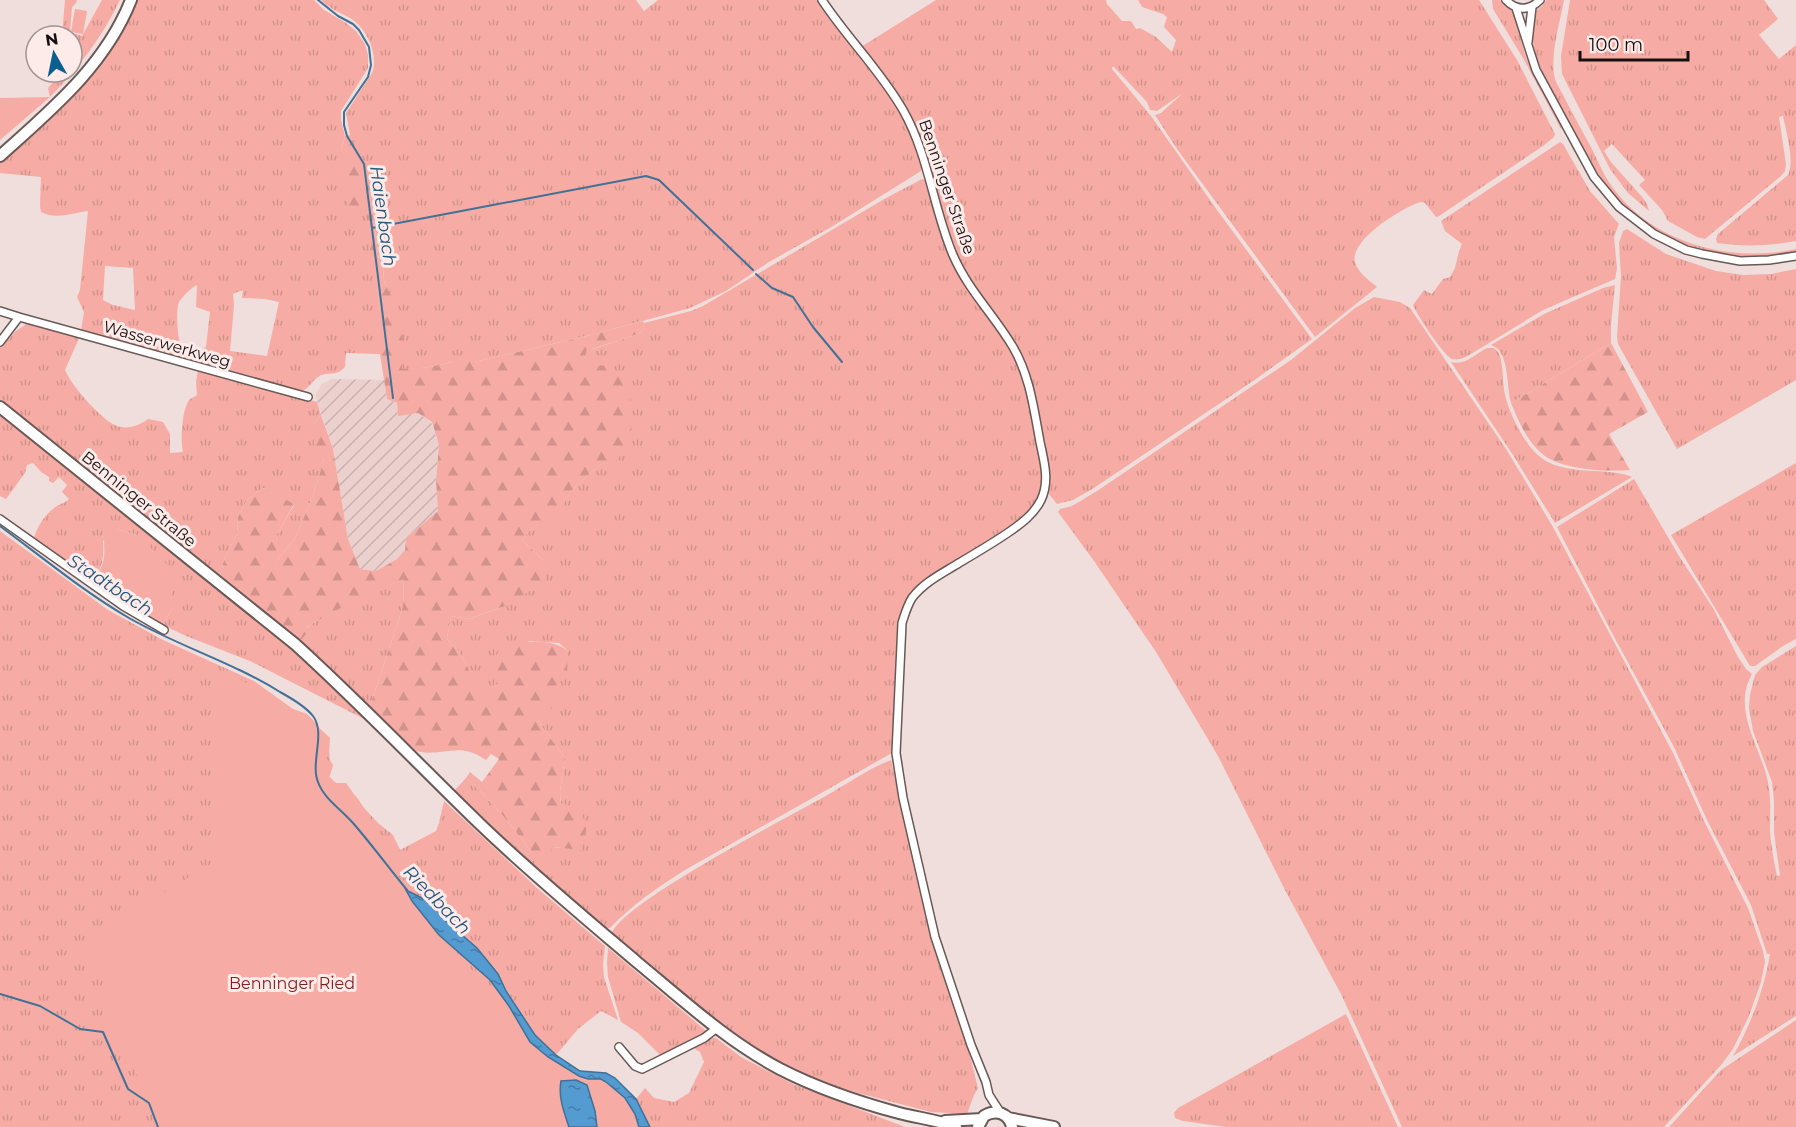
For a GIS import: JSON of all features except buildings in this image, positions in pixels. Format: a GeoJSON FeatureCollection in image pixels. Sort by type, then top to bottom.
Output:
{"type":"FeatureCollection","features":[{"type":"Feature","properties":{"kind":"main road"},"geometry":{"type":"LineString","coordinates":[[0,156],[50,111],[89,71],[116,33],[131,0]]}},
{"type":"Feature","properties":{"kind":"main road","name":"Benninger Straße"},"geometry":{"type":"LineString","coordinates":[[0,407],[259,614],[320,666],[525,866],[717,1028],[762,1059],[806,1081],[876,1106],[942,1122]]}},
{"type":"Feature","properties":{"kind":"main road"},"geometry":{"type":"LineString","coordinates":[[942,1122],[1007,1119],[1054,1127]]}},
{"type":"Feature","properties":{"kind":"main road"},"geometry":{"type":"LineString","coordinates":[[942,1122],[956,1127]]}},
{"type":"Feature","properties":{"kind":"street","name":"Benninger Straße"},"geometry":{"type":"LineString","coordinates":[[822,0],[890,90],[906,116],[924,156],[942,225],[954,257],[973,291],[1015,351],[1022,367],[1029,388],[1045,470],[1044,493],[1036,508],[1024,521],[928,582],[909,603],[902,623],[896,734],[901,790],[931,922],[971,1045],[990,1095],[1007,1119]]}},
{"type":"Feature","properties":{"kind":"street"},"geometry":{"type":"LineString","coordinates":[[1506,0],[1516,8],[1524,9],[1532,7],[1540,0]]}},
{"type":"Feature","properties":{"kind":"street"},"geometry":{"type":"LineString","coordinates":[[1528,45],[1532,7]]}},
{"type":"Feature","properties":{"kind":"street"},"geometry":{"type":"LineString","coordinates":[[1516,8],[1536,70],[1568,133],[1594,177],[1619,207],[1654,234],[1686,250],[1729,260],[1770,260],[1796,256]]}},
{"type":"Feature","properties":{"kind":"street","name":"Wasserwerkweg"},"geometry":{"type":"LineString","coordinates":[[0,311],[308,397]]}},
{"type":"Feature","properties":{"kind":"street"},"geometry":{"type":"LineString","coordinates":[[0,342],[19,316]]}},
{"type":"Feature","properties":{"kind":"street"},"geometry":{"type":"LineString","coordinates":[[0,519],[123,606],[164,630]]}},
{"type":"Feature","properties":{"kind":"street"},"geometry":{"type":"LineString","coordinates":[[619,1047],[635,1065],[642,1069],[705,1038],[717,1028]]}},
{"type":"Feature","properties":{"kind":"street"},"geometry":{"type":"LineString","coordinates":[[982,1120],[990,1095]]}},
{"type":"Feature","properties":{"kind":"shaded area"},"geometry":{"type":"Polygon","coordinates":[[[332,379],[384,380],[387,399],[397,403],[398,415],[418,413],[431,422],[439,445],[436,480],[438,511],[406,538],[405,550],[397,559],[376,571],[360,569],[348,539],[333,449],[315,395],[322,384],[332,379]]]}},
{"type":"Feature","properties":{"kind":"green space"},"geometry":{"type":"Polygon","coordinates":[[[65,0],[77,0],[72,7],[71,24],[63,24],[65,0]]]}},
{"type":"Feature","properties":{"kind":"green space"},"geometry":{"type":"Polygon","coordinates":[[[102,0],[120,0],[106,27],[84,58],[84,32],[102,0]]]}},
{"type":"Feature","properties":{"kind":"green space"},"geometry":{"type":"Polygon","coordinates":[[[136,0],[314,0],[324,10],[356,31],[365,44],[368,68],[341,111],[345,136],[341,150],[367,209],[370,224],[380,311],[380,354],[346,353],[345,367],[335,373],[322,375],[307,388],[298,392],[81,330],[84,312],[77,297],[80,290],[88,211],[59,216],[41,212],[41,177],[0,173],[0,163],[60,109],[84,84],[111,48],[136,0]],[[105,266],[103,300],[135,310],[133,268],[105,266]],[[197,285],[179,302],[177,316],[181,345],[187,347],[185,352],[193,355],[206,347],[210,312],[196,307],[197,285]],[[243,290],[233,294],[230,351],[267,356],[279,302],[242,298],[243,290]]]}},
{"type":"Feature","properties":{"kind":"green space"},"geometry":{"type":"Polygon","coordinates":[[[321,0],[636,0],[644,11],[658,0],[819,0],[896,105],[915,144],[921,161],[921,171],[833,226],[769,262],[726,291],[690,308],[595,334],[474,362],[452,362],[402,370],[389,291],[384,281],[383,266],[379,261],[372,207],[375,189],[350,135],[346,113],[372,73],[373,50],[362,28],[356,22],[321,0]]]}},
{"type":"Feature","properties":{"kind":"green space"},"geometry":{"type":"Polygon","coordinates":[[[936,0],[1106,0],[1122,21],[1131,21],[1136,29],[1140,28],[1156,37],[1172,52],[1176,40],[1164,27],[1167,17],[1142,7],[1138,0],[1479,0],[1517,60],[1555,134],[1543,146],[1439,216],[1436,217],[1425,203],[1421,202],[1402,210],[1368,235],[1355,253],[1355,262],[1361,273],[1377,287],[1315,337],[1177,149],[1155,115],[1161,113],[1183,93],[1157,111],[1150,110],[1147,102],[1113,66],[1112,69],[1151,116],[1312,339],[1094,488],[1073,500],[1057,504],[1049,494],[1048,466],[1026,366],[973,285],[959,259],[944,218],[932,171],[915,125],[892,87],[861,47],[936,0]]]}},
{"type":"Feature","properties":{"kind":"green space"},"geometry":{"type":"Polygon","coordinates":[[[1492,0],[1500,0],[1514,13],[1532,72],[1561,129],[1523,58],[1493,9],[1492,0]]]}},
{"type":"Feature","properties":{"kind":"green space"},"geometry":{"type":"Polygon","coordinates":[[[1546,0],[1564,0],[1554,52],[1556,82],[1607,178],[1630,207],[1650,223],[1672,236],[1696,245],[1720,251],[1746,253],[1771,253],[1796,249],[1796,252],[1770,256],[1720,254],[1673,240],[1651,228],[1631,213],[1613,194],[1594,167],[1551,89],[1537,58],[1532,35],[1534,12],[1546,0]]]}},
{"type":"Feature","properties":{"kind":"green space"},"geometry":{"type":"Polygon","coordinates":[[[1570,0],[1764,0],[1778,19],[1759,35],[1779,59],[1796,45],[1796,241],[1747,245],[1717,243],[1716,239],[1718,234],[1788,175],[1791,162],[1783,116],[1779,117],[1785,171],[1705,239],[1668,221],[1662,210],[1639,185],[1645,180],[1612,144],[1604,151],[1643,198],[1649,211],[1628,193],[1610,169],[1562,74],[1561,56],[1570,0]]]}},
{"type":"Feature","properties":{"kind":"green space"},"geometry":{"type":"Polygon","coordinates":[[[75,9],[87,11],[84,28],[84,24],[72,24],[75,9]]]}},
{"type":"Feature","properties":{"kind":"green space"},"geometry":{"type":"Polygon","coordinates":[[[51,84],[62,84],[50,97],[48,88],[51,84]]]}},
{"type":"Feature","properties":{"kind":"green space"},"geometry":{"type":"Polygon","coordinates":[[[50,97],[0,140],[0,98],[50,97]]]}},
{"type":"Feature","properties":{"kind":"green space"},"geometry":{"type":"Polygon","coordinates":[[[350,135],[364,164],[374,171],[375,189],[372,207],[379,261],[383,266],[384,281],[398,310],[403,339],[402,369],[430,367],[452,362],[474,362],[643,321],[644,323],[643,330],[638,334],[587,349],[585,357],[589,366],[609,365],[627,381],[632,408],[631,440],[617,460],[599,465],[571,491],[554,521],[535,526],[522,540],[544,561],[545,582],[505,606],[469,619],[451,616],[447,639],[459,652],[482,693],[498,684],[491,665],[502,645],[545,642],[568,651],[567,676],[553,688],[554,706],[538,721],[565,758],[560,803],[573,808],[587,823],[581,850],[553,847],[548,855],[532,853],[493,804],[466,778],[470,772],[482,782],[499,759],[491,754],[486,760],[476,754],[459,750],[434,753],[416,751],[370,706],[403,606],[404,579],[354,601],[307,627],[302,639],[294,638],[220,576],[224,560],[237,534],[238,517],[247,500],[263,488],[294,504],[277,534],[276,561],[295,539],[313,495],[324,459],[314,445],[313,424],[321,415],[333,449],[348,539],[360,569],[376,571],[397,559],[405,550],[406,538],[438,511],[436,480],[439,445],[432,422],[418,413],[398,416],[397,403],[387,399],[380,354],[380,311],[367,209],[348,205],[341,150],[345,136],[350,135]]]}},
{"type":"Feature","properties":{"kind":"green space"},"geometry":{"type":"Polygon","coordinates":[[[1560,142],[1590,191],[1619,224],[1614,237],[1617,269],[1615,279],[1543,310],[1466,357],[1452,359],[1437,343],[1413,305],[1424,290],[1432,294],[1443,279],[1450,277],[1455,268],[1462,244],[1445,231],[1441,221],[1560,142]]]}},
{"type":"Feature","properties":{"kind":"green space"},"geometry":{"type":"Polygon","coordinates":[[[922,179],[925,180],[930,190],[940,230],[959,274],[1010,349],[1023,378],[1034,418],[1041,459],[1042,476],[1039,498],[1025,516],[911,594],[906,602],[900,619],[892,753],[685,870],[607,928],[568,896],[454,793],[466,778],[493,804],[532,853],[553,847],[562,848],[560,791],[565,758],[538,721],[568,651],[559,643],[529,641],[498,684],[482,694],[459,652],[447,639],[451,616],[469,619],[505,606],[544,561],[522,540],[525,536],[535,526],[554,520],[571,491],[599,465],[617,459],[585,357],[587,348],[593,349],[638,334],[643,330],[644,323],[703,306],[922,179]]]}},
{"type":"Feature","properties":{"kind":"green space"},"geometry":{"type":"Polygon","coordinates":[[[1627,229],[1666,254],[1716,271],[1743,275],[1771,274],[1796,269],[1796,380],[1677,449],[1618,344],[1621,276],[1619,243],[1623,231],[1627,229]]]}},
{"type":"Feature","properties":{"kind":"green space"},"geometry":{"type":"Polygon","coordinates":[[[1615,285],[1611,343],[1511,403],[1504,362],[1501,354],[1491,345],[1544,314],[1615,285]]]}},
{"type":"Feature","properties":{"kind":"green space"},"geometry":{"type":"Polygon","coordinates":[[[1374,297],[1400,302],[1410,308],[1506,449],[1553,527],[1673,753],[1748,908],[1765,962],[1761,982],[1749,1016],[1733,1049],[1722,1064],[1664,1127],[1402,1127],[1342,996],[1285,890],[1218,756],[1156,652],[1058,512],[1097,491],[1291,360],[1355,308],[1374,297]]]}},
{"type":"Feature","properties":{"kind":"green space"},"geometry":{"type":"Polygon","coordinates":[[[28,323],[80,336],[65,370],[80,393],[95,410],[117,426],[134,426],[148,419],[163,422],[170,434],[170,453],[183,452],[183,418],[189,400],[197,395],[198,369],[317,402],[321,415],[313,424],[324,459],[313,495],[295,539],[275,562],[277,534],[294,505],[263,488],[247,500],[238,517],[237,534],[224,560],[220,576],[0,400],[0,347],[28,323]]]}},
{"type":"Feature","properties":{"kind":"green space"},"geometry":{"type":"Polygon","coordinates":[[[1611,343],[1648,412],[1609,434],[1630,470],[1608,471],[1558,463],[1540,452],[1531,441],[1511,403],[1611,343]]]}},
{"type":"Feature","properties":{"kind":"green space"},"geometry":{"type":"Polygon","coordinates":[[[1487,348],[1494,348],[1499,353],[1505,395],[1510,410],[1522,435],[1538,455],[1550,463],[1563,467],[1619,473],[1632,477],[1555,523],[1451,362],[1465,361],[1487,348]]]}},
{"type":"Feature","properties":{"kind":"green space"},"geometry":{"type":"Polygon","coordinates":[[[0,413],[286,642],[372,723],[250,661],[163,625],[172,609],[137,535],[117,529],[103,541],[102,562],[93,581],[35,541],[36,533],[46,516],[69,499],[62,492],[67,485],[59,477],[53,483],[49,481],[49,477],[33,463],[27,465],[25,473],[6,499],[0,496],[0,413]]]}},
{"type":"Feature","properties":{"kind":"green space"},"geometry":{"type":"Polygon","coordinates":[[[1796,463],[1796,639],[1755,666],[1750,666],[1671,535],[1796,463]]]}},
{"type":"Feature","properties":{"kind":"green space"},"geometry":{"type":"Polygon","coordinates":[[[1634,479],[1679,556],[1713,608],[1738,657],[1752,674],[1746,689],[1745,704],[1747,718],[1769,789],[1770,837],[1777,876],[1780,875],[1774,833],[1772,782],[1753,731],[1749,708],[1750,695],[1755,675],[1762,667],[1796,646],[1796,1016],[1733,1056],[1756,1006],[1770,954],[1767,954],[1751,905],[1707,820],[1674,747],[1557,527],[1634,479]]]}},
{"type":"Feature","properties":{"kind":"green space"},"geometry":{"type":"Polygon","coordinates":[[[117,529],[137,535],[173,571],[172,609],[163,625],[93,581],[103,560],[105,531],[117,529]]]}},
{"type":"Feature","properties":{"kind":"green space"},"geometry":{"type":"Polygon","coordinates":[[[0,531],[108,610],[163,640],[254,681],[293,709],[307,714],[316,723],[328,742],[330,760],[333,765],[329,779],[336,790],[356,796],[378,823],[393,835],[400,850],[436,831],[444,801],[537,888],[605,946],[604,977],[618,1020],[601,1011],[578,1029],[556,1055],[535,1035],[506,991],[498,974],[477,948],[446,921],[434,907],[407,890],[439,935],[490,980],[509,1006],[524,1034],[579,1076],[601,1079],[625,1098],[570,1127],[0,1127],[0,531]]]}},
{"type":"Feature","properties":{"kind":"green space"},"geometry":{"type":"Polygon","coordinates":[[[404,579],[403,606],[370,706],[294,638],[333,611],[404,579]]]}},
{"type":"Feature","properties":{"kind":"green space","name":"Benninger Ried"},"geometry":{"type":"Polygon","coordinates":[[[229,673],[295,711],[330,738],[329,754],[321,769],[336,783],[346,783],[369,815],[395,873],[415,904],[464,962],[515,1014],[538,1048],[563,1066],[600,1078],[612,1088],[619,1084],[628,1095],[642,1127],[158,1127],[125,1047],[104,1033],[102,1025],[105,984],[86,939],[211,864],[211,707],[229,673]]]}},
{"type":"Feature","properties":{"kind":"green space"},"geometry":{"type":"Polygon","coordinates":[[[891,760],[928,925],[964,1032],[978,1088],[967,1114],[931,1112],[858,1093],[822,1082],[777,1063],[756,1051],[706,1014],[612,933],[623,919],[676,881],[748,838],[891,760]]]}},
{"type":"Feature","properties":{"kind":"green space"},"geometry":{"type":"Polygon","coordinates":[[[608,948],[705,1030],[703,1036],[661,1056],[638,1033],[621,1022],[608,977],[608,948]]]}},
{"type":"Feature","properties":{"kind":"green space"},"geometry":{"type":"Polygon","coordinates":[[[1346,1014],[1398,1127],[1226,1127],[1175,1118],[1174,1113],[1178,1108],[1346,1014]]]}},
{"type":"Feature","properties":{"kind":"green space"},"geometry":{"type":"Polygon","coordinates":[[[1796,1020],[1796,1127],[1669,1127],[1721,1070],[1796,1020]]]}},
{"type":"Feature","properties":{"kind":"green space"},"geometry":{"type":"Polygon","coordinates":[[[713,1038],[741,1057],[793,1084],[905,1127],[650,1127],[636,1099],[645,1088],[654,1098],[674,1102],[689,1093],[704,1062],[700,1052],[690,1046],[713,1038]]]}},
{"type":"Feature","properties":{"kind":"water"},"geometry":{"type":"Polygon","coordinates":[[[406,890],[434,907],[446,921],[477,948],[498,974],[506,991],[535,1035],[556,1055],[580,1071],[606,1073],[615,1078],[636,1099],[650,1127],[639,1127],[635,1114],[625,1098],[606,1082],[601,1079],[579,1076],[548,1057],[530,1042],[509,1006],[490,980],[439,935],[406,890]]]}},
{"type":"Feature","properties":{"kind":"water"},"geometry":{"type":"Polygon","coordinates":[[[576,1080],[587,1085],[597,1127],[569,1127],[563,1110],[560,1087],[561,1081],[576,1080]]]}},
{"type":"Feature","properties":{"kind":"waterway","name":"Haienbach"},"geometry":{"type":"LineString","coordinates":[[318,0],[338,16],[353,24],[369,47],[371,65],[368,77],[344,112],[344,125],[347,136],[364,164],[393,398]]}},
{"type":"Feature","properties":{"kind":"waterway"},"geometry":{"type":"LineString","coordinates":[[372,228],[646,176],[659,180],[753,270]]}},
{"type":"Feature","properties":{"kind":"waterway"},"geometry":{"type":"LineString","coordinates":[[756,274],[772,288],[793,297],[813,327],[842,362]]}},
{"type":"Feature","properties":{"kind":"waterway","name":"Stadtbach"},"geometry":{"type":"LineString","coordinates":[[0,526],[112,608],[167,637],[262,681],[306,709],[317,723],[316,774],[321,788],[360,831],[407,890]]}},
{"type":"Feature","properties":{"kind":"waterway"},"geometry":{"type":"LineString","coordinates":[[0,994],[40,1006],[80,1029],[103,1032],[128,1089],[149,1103],[158,1127]]}},
{"type":"Feature","properties":{"kind":"water label","name":"Riedbach"},"geometry":{"type":"Point","coordinates":[437,900]}}]}
